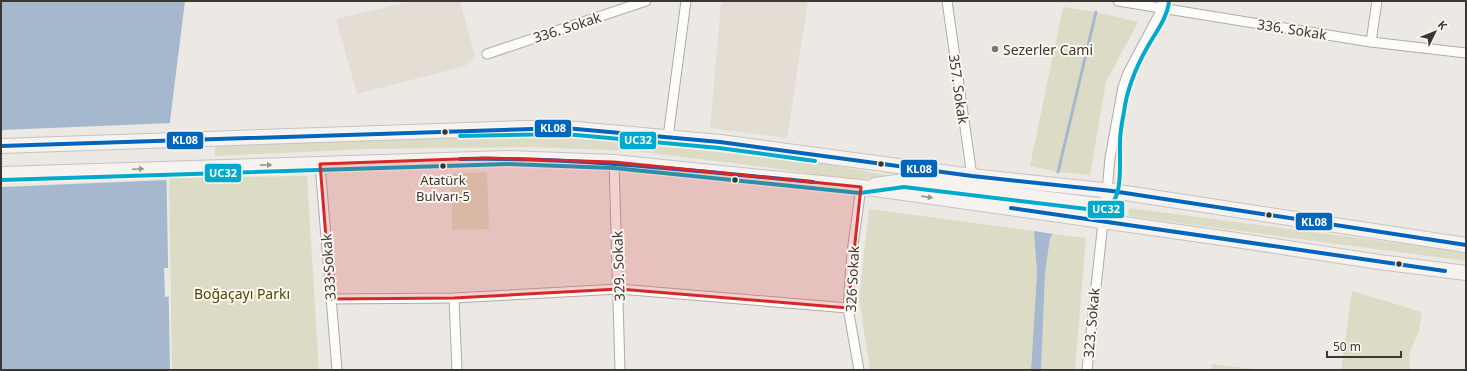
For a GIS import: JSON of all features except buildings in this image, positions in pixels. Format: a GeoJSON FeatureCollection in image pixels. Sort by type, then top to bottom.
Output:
{"type":"FeatureCollection","features":[{"type":"Feature","properties":{"kind":"main road"},"geometry":{"type":"LineString","coordinates":[[1,146],[522,128],[564,128],[720,142],[1466,245]]}},
{"type":"Feature","properties":{"kind":"main road"},"geometry":{"type":"LineString","coordinates":[[1,174],[508,158],[614,162],[861,187],[1236,240],[1379,262],[1466,273]]}},
{"type":"Feature","properties":{"kind":"main road"},"geometry":{"type":"LineString","coordinates":[[861,187],[904,180],[1108,196]]}},
{"type":"Feature","properties":{"kind":"main road"},"geometry":{"type":"LineString","coordinates":[[1105,222],[1108,196]]}},
{"type":"Feature","properties":{"kind":"street","name":"336. Sokak"},"geometry":{"type":"LineString","coordinates":[[487,54],[646,1]]}},
{"type":"Feature","properties":{"kind":"street"},"geometry":{"type":"LineString","coordinates":[[668,137],[686,1]]}},
{"type":"Feature","properties":{"kind":"street","name":"357. Sokak"},"geometry":{"type":"LineString","coordinates":[[947,1],[972,176]]}},
{"type":"Feature","properties":{"kind":"street","name":"336. Sokak"},"geometry":{"type":"LineString","coordinates":[[1118,1],[1163,5],[1371,42],[1466,53]]}},
{"type":"Feature","properties":{"kind":"street"},"geometry":{"type":"LineString","coordinates":[[1371,42],[1376,1]]}},
{"type":"Feature","properties":{"kind":"street"},"geometry":{"type":"LineString","coordinates":[[1108,196],[1114,137],[1123,87],[1128,73],[1163,5]]}},
{"type":"Feature","properties":{"kind":"street","name":"329. Sokak"},"geometry":{"type":"LineString","coordinates":[[614,162],[619,288],[620,370]]}},
{"type":"Feature","properties":{"kind":"street","name":"333 Sokak"},"geometry":{"type":"LineString","coordinates":[[320,164],[337,370]]}},
{"type":"Feature","properties":{"kind":"street","name":"326 Sokak"},"geometry":{"type":"LineString","coordinates":[[859,370],[848,308],[852,252],[861,187]]}},
{"type":"Feature","properties":{"kind":"street","name":"323. Sokak"},"geometry":{"type":"LineString","coordinates":[[1087,370],[1096,277],[1105,222]]}},
{"type":"Feature","properties":{"kind":"street"},"geometry":{"type":"LineString","coordinates":[[331,299],[454,298],[619,288],[848,308]]}},
{"type":"Feature","properties":{"kind":"street"},"geometry":{"type":"LineString","coordinates":[[454,298],[457,370]]}},
{"type":"Feature","properties":{"kind":"highlighted area"},"geometry":{"type":"Polygon","coordinates":[[[486,158],[614,162],[861,187],[848,308],[619,289],[454,298],[331,299],[320,164],[486,158]]]}},
{"type":"Feature","properties":{"kind":"shaded area"},"geometry":{"type":"Polygon","coordinates":[[[413,1],[460,1],[475,57],[465,66],[357,94],[336,19],[413,1]]]}},
{"type":"Feature","properties":{"kind":"shaded area"},"geometry":{"type":"Polygon","coordinates":[[[729,1],[808,1],[787,138],[710,128],[721,4],[729,1]]]}},
{"type":"Feature","properties":{"kind":"green space"},"geometry":{"type":"Polygon","coordinates":[[[1063,7],[1096,12],[1138,22],[1106,82],[1090,175],[1058,172],[1030,166],[1063,7]]]}},
{"type":"Feature","properties":{"kind":"green space"},"geometry":{"type":"Polygon","coordinates":[[[562,136],[816,162],[891,176],[850,180],[765,167],[633,151],[528,147],[367,149],[215,156],[215,144],[562,136]]]}},
{"type":"Feature","properties":{"kind":"green space"},"geometry":{"type":"Polygon","coordinates":[[[487,172],[489,229],[452,230],[451,173],[487,172]]]}},
{"type":"Feature","properties":{"kind":"green space","name":"Boğaçayı Parkı"},"geometry":{"type":"Polygon","coordinates":[[[307,176],[319,370],[172,370],[169,178],[307,176]]]}},
{"type":"Feature","properties":{"kind":"green space"},"geometry":{"type":"Polygon","coordinates":[[[1129,208],[1466,252],[1466,261],[1128,216],[1129,208]]]}},
{"type":"Feature","properties":{"kind":"green space"},"geometry":{"type":"Polygon","coordinates":[[[869,209],[1034,231],[1037,273],[1031,370],[870,370],[859,298],[869,209]]]}},
{"type":"Feature","properties":{"kind":"green space"},"geometry":{"type":"Polygon","coordinates":[[[1053,234],[1086,238],[1075,370],[1041,370],[1045,274],[1050,238],[1053,234]]]}},
{"type":"Feature","properties":{"kind":"green space"},"geometry":{"type":"Polygon","coordinates":[[[1352,291],[1422,312],[1419,331],[1409,353],[1410,370],[1341,370],[1352,291]]]}},
{"type":"Feature","properties":{"kind":"green space"},"geometry":{"type":"Polygon","coordinates":[[[1212,364],[1261,370],[1211,370],[1212,364]]]}},
{"type":"Feature","properties":{"kind":"water"},"geometry":{"type":"Polygon","coordinates":[[[1,1],[185,1],[166,153],[170,370],[1,370],[1,1]]]}},
{"type":"Feature","properties":{"kind":"water"},"geometry":{"type":"Polygon","coordinates":[[[1034,231],[1053,234],[1050,238],[1045,274],[1041,370],[1031,370],[1037,273],[1034,231]]]}},
{"type":"Feature","properties":{"kind":"pier"},"geometry":{"type":"Polygon","coordinates":[[[172,123],[168,153],[168,180],[1,187],[1,130],[172,123]]]}},
{"type":"Feature","properties":{"kind":"pier"},"geometry":{"type":"Polygon","coordinates":[[[164,268],[170,268],[171,296],[165,297],[164,268]]]}},
{"type":"Feature","properties":{"kind":"waterway"},"geometry":{"type":"LineString","coordinates":[[1058,172],[1096,12]]}},
{"type":"Feature","properties":{"kind":"transit line","name":"UC32"},"geometry":{"type":"LineString","coordinates":[[1,180],[508,164],[614,168],[860,193],[904,187],[1104,211],[1111,206],[1118,190],[1120,180],[1121,131],[1125,103],[1130,86],[1148,46],[1164,19],[1169,2]]}},
{"type":"Feature","properties":{"kind":"transit line","name":"KL08"},"geometry":{"type":"LineString","coordinates":[[1,146],[565,128],[720,142],[972,176],[1112,191],[1466,245]]}},
{"type":"Feature","properties":{"kind":"transit line","name":"UC32"},"geometry":{"type":"LineString","coordinates":[[460,136],[565,134],[719,148],[815,161]]}},
{"type":"Feature","properties":{"kind":"transit line","name":"KL08"},"geometry":{"type":"LineString","coordinates":[[460,159],[592,162],[813,182]]}},
{"type":"Feature","properties":{"kind":"transit line","name":"KL08"},"geometry":{"type":"LineString","coordinates":[[1011,208],[1445,271]]}},
{"type":"Feature","properties":{"kind":"place","name":"Sezerler Cami"},"geometry":{"type":"Point","coordinates":[995,49]}},
{"type":"Feature","properties":{"kind":"place","name":"Atatürk Bulvarı-5"},"geometry":{"type":"Point","coordinates":[443,166]}}]}
